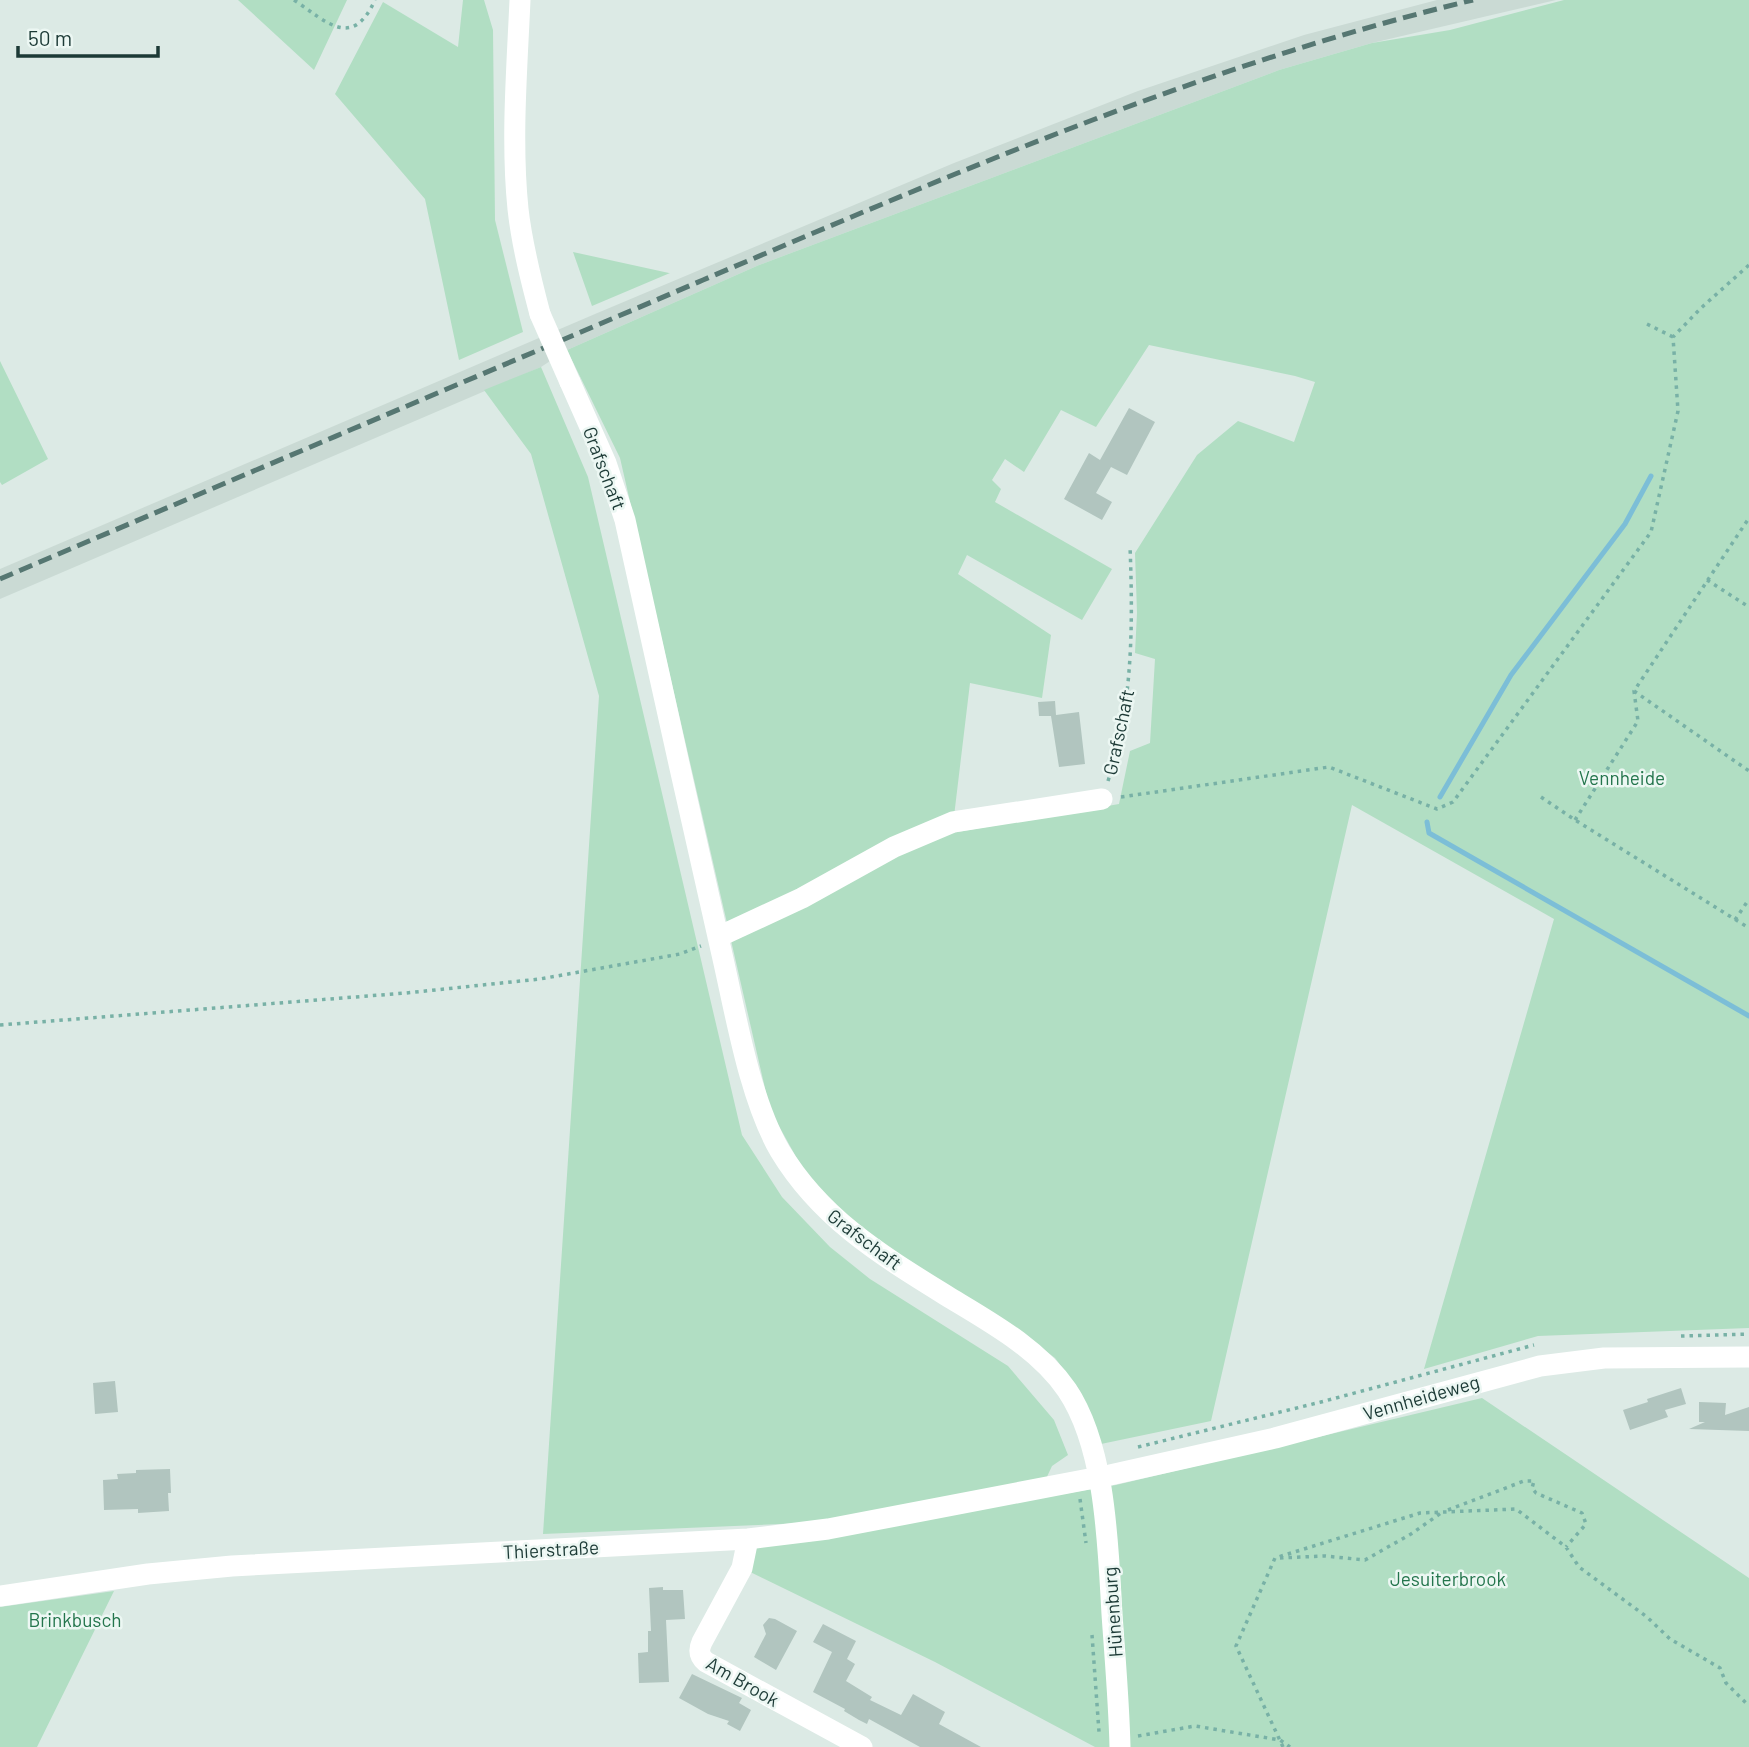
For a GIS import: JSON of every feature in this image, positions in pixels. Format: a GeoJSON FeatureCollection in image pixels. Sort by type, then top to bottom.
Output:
{"type":"FeatureCollection","features":[{"type":"Feature","properties":{"kind":"street","name":"Grafschaft"},"geometry":{"type":"LineString","coordinates":[[520,0],[514,140],[517,195],[527,264],[540,314],[606,463],[625,520],[718,937],[761,1110],[778,1148],[799,1180],[833,1217],[875,1251],[992,1323],[1047,1366],[1068,1391],[1082,1418],[1088,1479]]}},
{"type":"Feature","properties":{"kind":"street","name":"Grafschaft"},"geometry":{"type":"LineString","coordinates":[[718,937],[802,898],[894,846],[953,822],[1102,799]]}},
{"type":"Feature","properties":{"kind":"street","name":"Vennheideweg"},"geometry":{"type":"LineString","coordinates":[[1088,1479],[1275,1438],[1540,1366],[1604,1358],[1749,1357]]}},
{"type":"Feature","properties":{"kind":"street","name":"Thierstraße"},"geometry":{"type":"LineString","coordinates":[[0,1596],[148,1574],[232,1566],[748,1539],[828,1529],[1088,1479]]}},
{"type":"Feature","properties":{"kind":"street","name":"Hünenburg"},"geometry":{"type":"LineString","coordinates":[[1088,1479],[1107,1531],[1114,1741]]}},
{"type":"Feature","properties":{"kind":"street","name":"Am Brook"},"geometry":{"type":"LineString","coordinates":[[748,1539],[742,1568],[702,1643],[699,1650],[701,1657],[718,1669],[862,1747]]}},
{"type":"Feature","properties":{"kind":"path"},"geometry":{"type":"LineString","coordinates":[[294,0],[337,28],[352,29],[367,17],[375,0]]}},
{"type":"Feature","properties":{"kind":"path"},"geometry":{"type":"LineString","coordinates":[[1102,799],[1329,766],[1437,809],[1453,802],[1651,532],[1678,411],[1673,337],[1749,265]]}},
{"type":"Feature","properties":{"kind":"path"},"geometry":{"type":"LineString","coordinates":[[1647,324],[1673,337]]}},
{"type":"Feature","properties":{"kind":"path"},"geometry":{"type":"LineString","coordinates":[[1575,820],[1638,721],[1634,691],[1749,518]]}},
{"type":"Feature","properties":{"kind":"path","name":"Grafschaft"},"geometry":{"type":"LineString","coordinates":[[1102,799],[1115,760],[1128,685],[1133,613],[1130,546]]}},
{"type":"Feature","properties":{"kind":"path"},"geometry":{"type":"LineString","coordinates":[[1707,580],[1749,607]]}},
{"type":"Feature","properties":{"kind":"path"},"geometry":{"type":"LineString","coordinates":[[1634,691],[1749,771]]}},
{"type":"Feature","properties":{"kind":"path"},"geometry":{"type":"LineString","coordinates":[[1541,797],[1749,928]]}},
{"type":"Feature","properties":{"kind":"path"},"geometry":{"type":"LineString","coordinates":[[1735,920],[1749,899]]}},
{"type":"Feature","properties":{"kind":"path"},"geometry":{"type":"LineString","coordinates":[[0,1025],[513,982],[685,953]]}},
{"type":"Feature","properties":{"kind":"path"},"geometry":{"type":"LineString","coordinates":[[1087,1551],[1088,1479]]}},
{"type":"Feature","properties":{"kind":"path"},"geometry":{"type":"LineString","coordinates":[[1275,1558],[1325,1556],[1365,1559],[1411,1534],[1442,1512],[1524,1481],[1534,1481],[1532,1488],[1536,1493],[1582,1513],[1586,1524],[1566,1548]]}},
{"type":"Feature","properties":{"kind":"path"},"geometry":{"type":"LineString","coordinates":[[1283,1747],[1236,1646],[1275,1558],[1420,1513],[1516,1508],[1566,1548],[1579,1567],[1647,1617],[1670,1639],[1720,1668],[1726,1683],[1749,1706]]}},
{"type":"Feature","properties":{"kind":"path"},"geometry":{"type":"LineString","coordinates":[[1092,1632],[1097,1725],[1114,1741],[1195,1726],[1280,1740],[1290,1747]]}},
{"type":"Feature","properties":{"kind":"shaded area"},"geometry":{"type":"Polygon","coordinates":[[[1437,0],[1556,0],[1372,43],[1279,70],[759,265],[567,350],[541,367],[0,599],[0,569],[954,163],[1138,91],[1304,35],[1437,0]]]}},
{"type":"Feature","properties":{"kind":"green space"},"geometry":{"type":"Polygon","coordinates":[[[238,0],[347,0],[314,70],[238,0]]]}},
{"type":"Feature","properties":{"kind":"green space"},"geometry":{"type":"Polygon","coordinates":[[[463,0],[484,0],[493,30],[495,220],[523,332],[459,360],[425,199],[335,94],[383,2],[458,47],[463,0]]]}},
{"type":"Feature","properties":{"kind":"green space","name":"Vennheide"},"geometry":{"type":"Polygon","coordinates":[[[1564,0],[1749,0],[1749,1328],[1538,1336],[1424,1369],[1554,919],[1352,805],[1211,1421],[1101,1444],[1080,1391],[1055,1358],[1018,1330],[881,1245],[839,1213],[805,1173],[770,1110],[620,458],[567,350],[759,265],[1279,70],[1372,43],[1450,30],[1564,0]],[[1149,345],[1096,427],[1061,410],[1024,472],[1005,459],[992,480],[1001,489],[995,502],[1112,569],[1082,620],[967,555],[958,574],[1051,635],[1042,698],[970,683],[952,833],[1119,804],[1130,751],[1150,743],[1155,659],[1135,653],[1135,553],[1197,455],[1238,421],[1294,442],[1315,382],[1149,345]]]}},
{"type":"Feature","properties":{"kind":"green space"},"geometry":{"type":"Polygon","coordinates":[[[573,252],[669,273],[670,273],[592,306],[573,252]]]}},
{"type":"Feature","properties":{"kind":"green space"},"geometry":{"type":"Polygon","coordinates":[[[0,361],[48,459],[2,485],[0,482],[0,361]]]}},
{"type":"Feature","properties":{"kind":"green space"},"geometry":{"type":"Polygon","coordinates":[[[541,367],[588,477],[742,1135],[782,1197],[830,1247],[870,1279],[1008,1366],[1054,1420],[1068,1455],[1052,1466],[1045,1481],[828,1522],[543,1534],[599,696],[531,454],[484,390],[541,367]]]}},
{"type":"Feature","properties":{"kind":"green space","name":"Jesuiterbrook"},"geometry":{"type":"Polygon","coordinates":[[[1482,1398],[1749,1578],[1749,1747],[1095,1747],[935,1662],[742,1568],[747,1548],[1116,1485],[1482,1398]]]}},
{"type":"Feature","properties":{"kind":"green space","name":"Brinkbusch"},"geometry":{"type":"Polygon","coordinates":[[[114,1591],[37,1747],[0,1747],[0,1607],[114,1591]]]}},
{"type":"Feature","properties":{"kind":"building"},"geometry":{"type":"Polygon","coordinates":[[[1129,408],[1155,422],[1127,475],[1111,467],[1096,493],[1112,502],[1102,520],[1064,499],[1089,453],[1100,460],[1129,408]]]}},
{"type":"Feature","properties":{"kind":"building"},"geometry":{"type":"Polygon","coordinates":[[[1055,701],[1056,715],[1079,712],[1085,764],[1059,767],[1051,716],[1039,716],[1038,702],[1055,701]]]}},
{"type":"Feature","properties":{"kind":"building"},"geometry":{"type":"Polygon","coordinates":[[[115,1381],[118,1412],[95,1414],[93,1383],[115,1381]]]}},
{"type":"Feature","properties":{"kind":"building"},"geometry":{"type":"Polygon","coordinates":[[[1681,1388],[1686,1404],[1665,1410],[1668,1417],[1630,1430],[1623,1410],[1681,1388]]]}},
{"type":"Feature","properties":{"kind":"building"},"geometry":{"type":"Polygon","coordinates":[[[1699,1402],[1726,1403],[1725,1415],[1749,1407],[1749,1431],[1689,1429],[1705,1422],[1699,1422],[1699,1402]]]}},
{"type":"Feature","properties":{"kind":"building"},"geometry":{"type":"Polygon","coordinates":[[[170,1469],[169,1511],[138,1513],[138,1509],[104,1510],[103,1480],[118,1479],[117,1474],[136,1473],[136,1470],[170,1469]]]}},
{"type":"Feature","properties":{"kind":"building"},"geometry":{"type":"Polygon","coordinates":[[[663,1587],[663,1590],[683,1590],[685,1619],[666,1620],[669,1682],[639,1683],[638,1653],[648,1652],[648,1631],[651,1631],[649,1588],[663,1587]]]}},
{"type":"Feature","properties":{"kind":"building"},"geometry":{"type":"Polygon","coordinates":[[[769,1618],[797,1631],[776,1670],[754,1657],[766,1634],[763,1625],[769,1618]]]}},
{"type":"Feature","properties":{"kind":"building"},"geometry":{"type":"Polygon","coordinates":[[[823,1624],[856,1641],[847,1659],[855,1664],[846,1681],[872,1697],[870,1700],[901,1715],[913,1694],[945,1712],[939,1724],[981,1747],[920,1747],[869,1719],[867,1724],[859,1720],[844,1711],[845,1709],[813,1692],[832,1652],[813,1642],[823,1624]]]}},
{"type":"Feature","properties":{"kind":"building"},"geometry":{"type":"Polygon","coordinates":[[[692,1674],[742,1698],[739,1703],[751,1710],[740,1731],[727,1724],[729,1721],[708,1714],[679,1698],[692,1674]]]}},
{"type":"Feature","properties":{"kind":"waterway"},"geometry":{"type":"LineString","coordinates":[[1440,797],[1511,675],[1625,524],[1651,476]]}},
{"type":"Feature","properties":{"kind":"waterway"},"geometry":{"type":"LineString","coordinates":[[1427,822],[1429,833],[1749,1016]]}},
{"type":"Feature","properties":{"kind":"railway"},"geometry":{"type":"LineString","coordinates":[[0,579],[987,161],[1082,124],[1276,56],[1473,0]]}}]}
